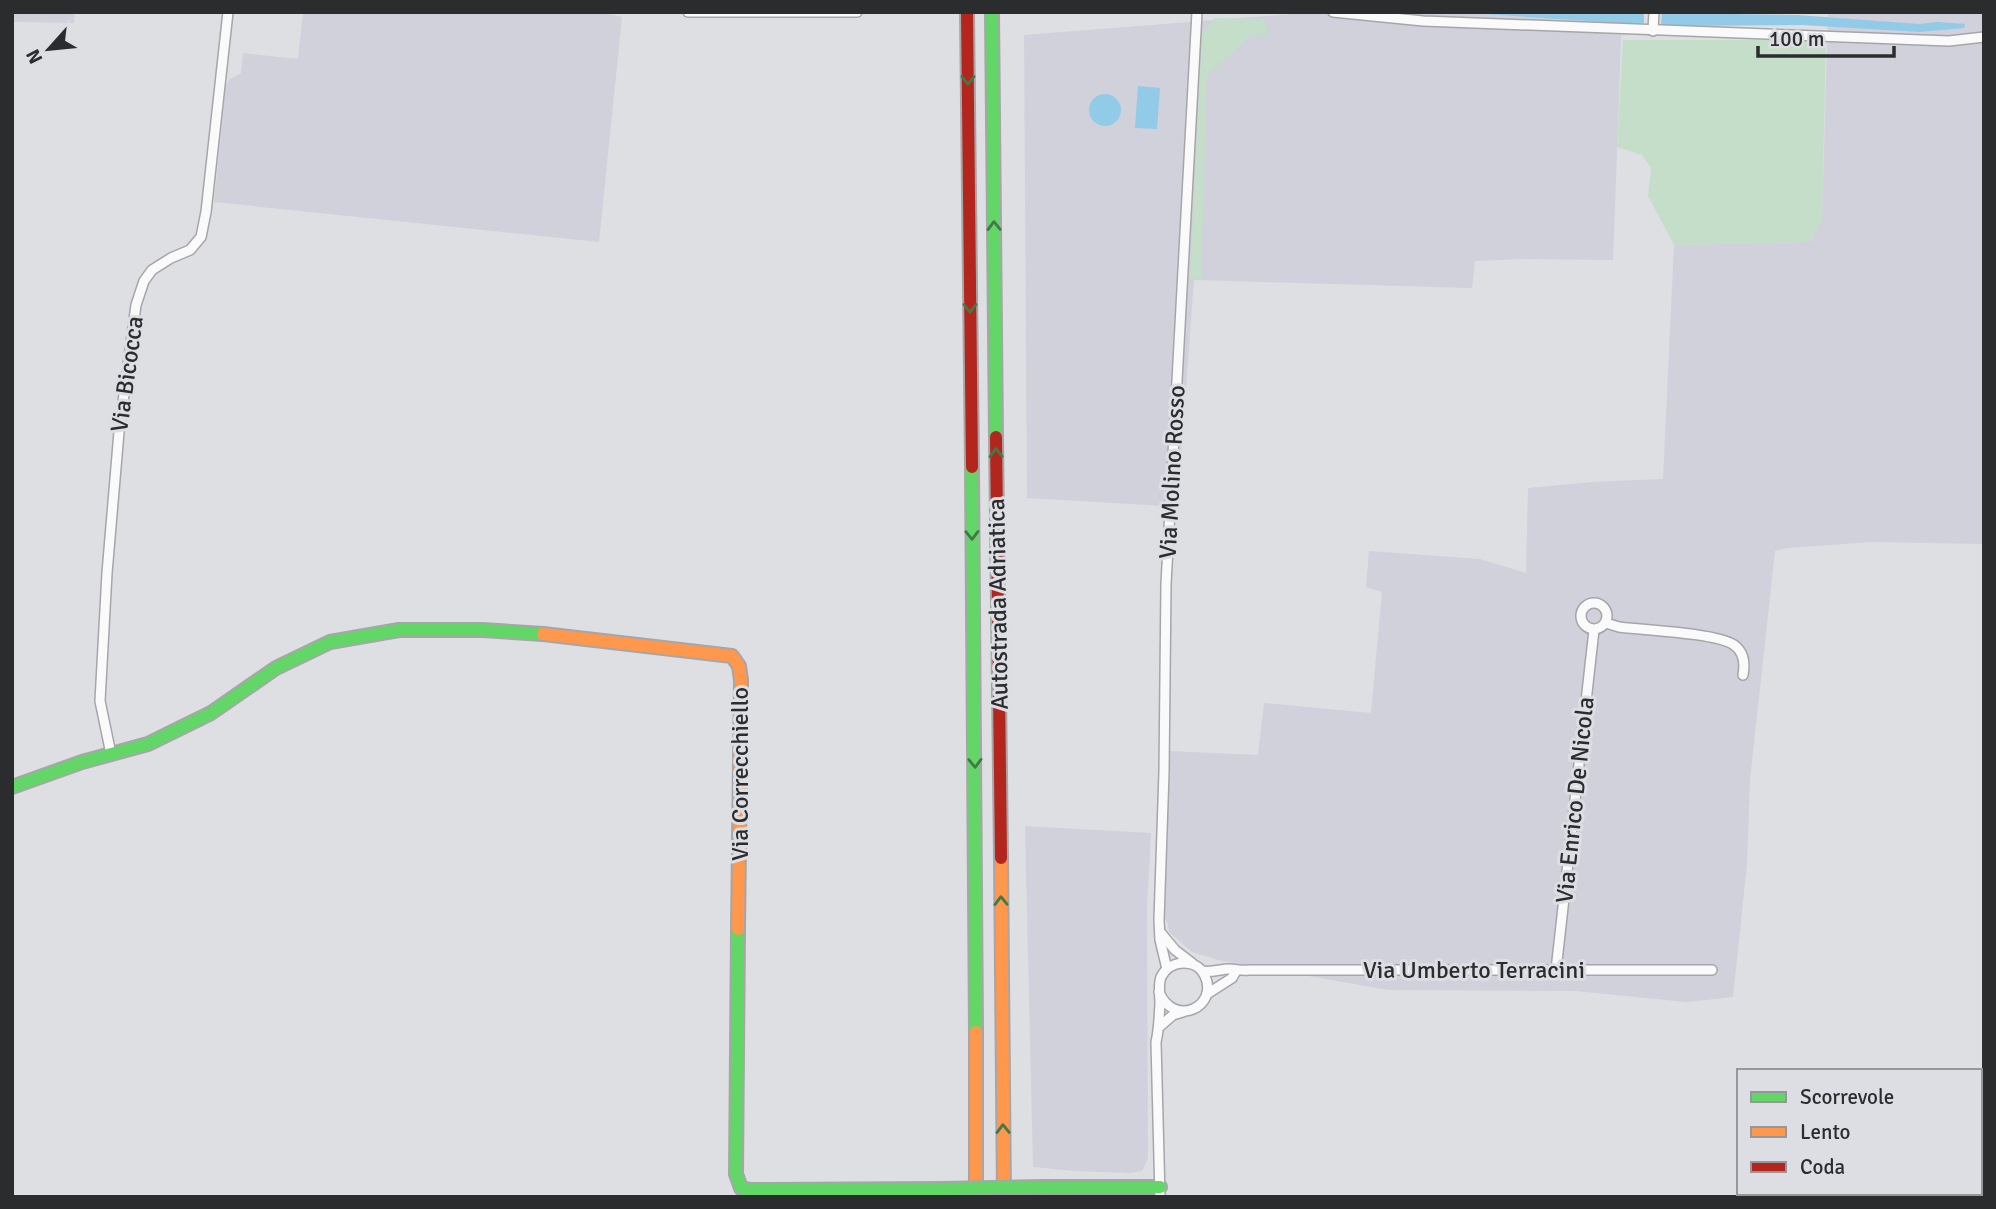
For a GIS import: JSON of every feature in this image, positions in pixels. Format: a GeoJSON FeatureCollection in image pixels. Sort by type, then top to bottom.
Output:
{"type":"FeatureCollection","features":[{"type":"Feature","properties":{"kind":"main road","name":"Autostrada Adriatica"},"geometry":{"type":"LineString","coordinates":[[967,12],[976,863],[976,1197]]}},
{"type":"Feature","properties":{"kind":"main road","name":"Autostrada Adriatica"},"geometry":{"type":"LineString","coordinates":[[992,12],[1004,1197]]}},
{"type":"Feature","properties":{"kind":"main road","name":"Via Correcchiello"},"geometry":{"type":"LineString","coordinates":[[12,788],[82,762],[148,744],[211,713],[276,668],[330,642],[399,630],[482,630],[556,635],[732,656],[739,666],[741,680],[736,1174],[741,1188],[751,1191],[1044,1188],[1160,1192]]}},
{"type":"Feature","properties":{"kind":"street","name":"Via Bicocca"},"geometry":{"type":"LineString","coordinates":[[111,754],[100,701],[107,573],[118,445],[136,305],[144,281],[152,270],[190,250],[201,237],[218,114],[220,67],[228,12]]}},
{"type":"Feature","properties":{"kind":"street","name":"Via Bicocca"},"geometry":{"type":"LineString","coordinates":[[227,25],[234,12]]}},
{"type":"Feature","properties":{"kind":"street"},"geometry":{"type":"LineString","coordinates":[[688,12],[857,12]]}},
{"type":"Feature","properties":{"kind":"street","name":"Via Molino Rosso"},"geometry":{"type":"LineString","coordinates":[[1167,969],[1160,940],[1159,920],[1166,583],[1197,12]]}},
{"type":"Feature","properties":{"kind":"street"},"geometry":{"type":"LineString","coordinates":[[1333,12],[1423,21],[1653,31],[1949,41],[1984,37]]}},
{"type":"Feature","properties":{"kind":"street"},"geometry":{"type":"LineString","coordinates":[[1653,31],[1654,12]]}},
{"type":"Feature","properties":{"kind":"street","name":"Via Enrico De Nicola"},"geometry":{"type":"LineString","coordinates":[[1556,970],[1594,630],[1586,627],[1581,620],[1581,612],[1587,605],[1594,603],[1605,608],[1608,615],[1606,623]]}},
{"type":"Feature","properties":{"kind":"street"},"geometry":{"type":"LineString","coordinates":[[1594,630],[1606,623],[1619,627],[1717,638],[1734,645],[1740,651],[1745,663],[1743,675]]}},
{"type":"Feature","properties":{"kind":"street"},"geometry":{"type":"LineString","coordinates":[[1160,931],[1175,950],[1206,978],[1207,994]]}},
{"type":"Feature","properties":{"kind":"street"},"geometry":{"type":"LineString","coordinates":[[1160,1192],[1156,1042],[1159,1027],[1159,984],[1167,969],[1181,962],[1199,969]]}},
{"type":"Feature","properties":{"kind":"street","name":"Via Umberto Terracini"},"geometry":{"type":"LineString","coordinates":[[1199,969],[1210,972],[1231,969],[1712,970]]}},
{"type":"Feature","properties":{"kind":"street"},"geometry":{"type":"LineString","coordinates":[[1159,1027],[1173,1015],[1199,1006],[1207,994],[1232,978],[1237,971]]}},
{"type":"Feature","properties":{"kind":"street"},"geometry":{"type":"LineString","coordinates":[[1160,992],[1168,1006],[1183,1012]]}},
{"type":"Feature","properties":{"kind":"shaded area"},"geometry":{"type":"Polygon","coordinates":[[[12,12],[75,12],[74,23],[12,22],[12,12]]]}},
{"type":"Feature","properties":{"kind":"shaded area"},"geometry":{"type":"Polygon","coordinates":[[[303,12],[602,12],[622,17],[599,242],[214,202],[226,85],[230,79],[241,73],[243,53],[298,59],[303,12]]]}},
{"type":"Feature","properties":{"kind":"shaded area"},"geometry":{"type":"Polygon","coordinates":[[[1292,12],[1622,12],[1613,260],[1475,261],[1472,288],[1194,280],[1178,497],[1166,496],[1165,506],[1027,498],[1024,35],[1292,12]]]}},
{"type":"Feature","properties":{"kind":"shaded area"},"geometry":{"type":"Polygon","coordinates":[[[1828,12],[1984,12],[1984,544],[1872,542],[1775,551],[1750,780],[1747,864],[1733,997],[1686,1002],[1575,991],[1388,990],[1218,960],[1192,952],[1169,932],[1162,912],[1169,751],[1258,755],[1264,703],[1371,713],[1382,592],[1366,587],[1369,551],[1480,559],[1526,573],[1528,488],[1663,479],[1674,245],[1811,242],[1822,218],[1828,12]]]}},
{"type":"Feature","properties":{"kind":"shaded area"},"geometry":{"type":"Polygon","coordinates":[[[1025,826],[1151,833],[1147,905],[1148,1158],[1142,1171],[1074,1171],[1033,1167],[1025,826]]]}},
{"type":"Feature","properties":{"kind":"green space"},"geometry":{"type":"Polygon","coordinates":[[[1215,18],[1265,19],[1267,35],[1252,35],[1207,75],[1201,279],[1190,279],[1202,34],[1215,18]]]}},
{"type":"Feature","properties":{"kind":"green space"},"geometry":{"type":"Polygon","coordinates":[[[1623,40],[1826,40],[1822,218],[1811,242],[1674,245],[1648,196],[1651,168],[1642,155],[1617,147],[1623,40]]]}},
{"type":"Feature","properties":{"kind":"water"},"geometry":{"type":"Polygon","coordinates":[[[1454,12],[1616,12],[1644,14],[1644,23],[1634,24],[1454,12]]]}},
{"type":"Feature","properties":{"kind":"water"},"geometry":{"type":"Polygon","coordinates":[[[1662,13],[1798,15],[1919,24],[1965,24],[1964,28],[1920,32],[1802,25],[1664,26],[1661,23],[1662,13]]]}},
{"type":"Feature","properties":{"kind":"water"},"geometry":{"type":"Polygon","coordinates":[[[1138,86],[1160,88],[1157,129],[1135,128],[1138,86]]]}},
{"type":"Feature","properties":{"kind":"water"},"geometry":{"type":"Polygon","coordinates":[[[1105,94],[1116,99],[1121,110],[1116,121],[1105,126],[1094,121],[1089,110],[1094,99],[1105,94]]]}},
{"type":"Feature","properties":{"kind":"traffic: fast"},"geometry":{"type":"LineString","coordinates":[[992,12],[996,437]]}},
{"type":"Feature","properties":{"kind":"traffic: fast"},"geometry":{"type":"LineString","coordinates":[[972,467],[976,1032]]}},
{"type":"Feature","properties":{"kind":"traffic: fast"},"geometry":{"type":"LineString","coordinates":[[12,787],[82,762],[148,744],[211,713],[276,668],[330,642],[399,630],[482,630],[543,634]]}},
{"type":"Feature","properties":{"kind":"traffic: fast"},"geometry":{"type":"LineString","coordinates":[[738,929],[736,1174],[741,1188],[942,1189]]}},
{"type":"Feature","properties":{"kind":"traffic: fast"},"geometry":{"type":"LineString","coordinates":[[1044,1187],[1160,1187]]}},
{"type":"Feature","properties":{"kind":"traffic: fast"},"geometry":{"type":"LineString","coordinates":[[942,1189],[1044,1187]]}},
{"type":"Feature","properties":{"kind":"traffic: slow"},"geometry":{"type":"LineString","coordinates":[[543,634],[732,656],[739,666],[738,929]]}},
{"type":"Feature","properties":{"kind":"traffic: slow"},"geometry":{"type":"LineString","coordinates":[[1001,858],[1004,1197]]}},
{"type":"Feature","properties":{"kind":"traffic: slow"},"geometry":{"type":"LineString","coordinates":[[976,1032],[976,1197]]}},
{"type":"Feature","properties":{"kind":"traffic: jam"},"geometry":{"type":"LineString","coordinates":[[967,12],[972,467]]}},
{"type":"Feature","properties":{"kind":"traffic: jam"},"geometry":{"type":"LineString","coordinates":[[996,437],[1001,858]]}}]}
